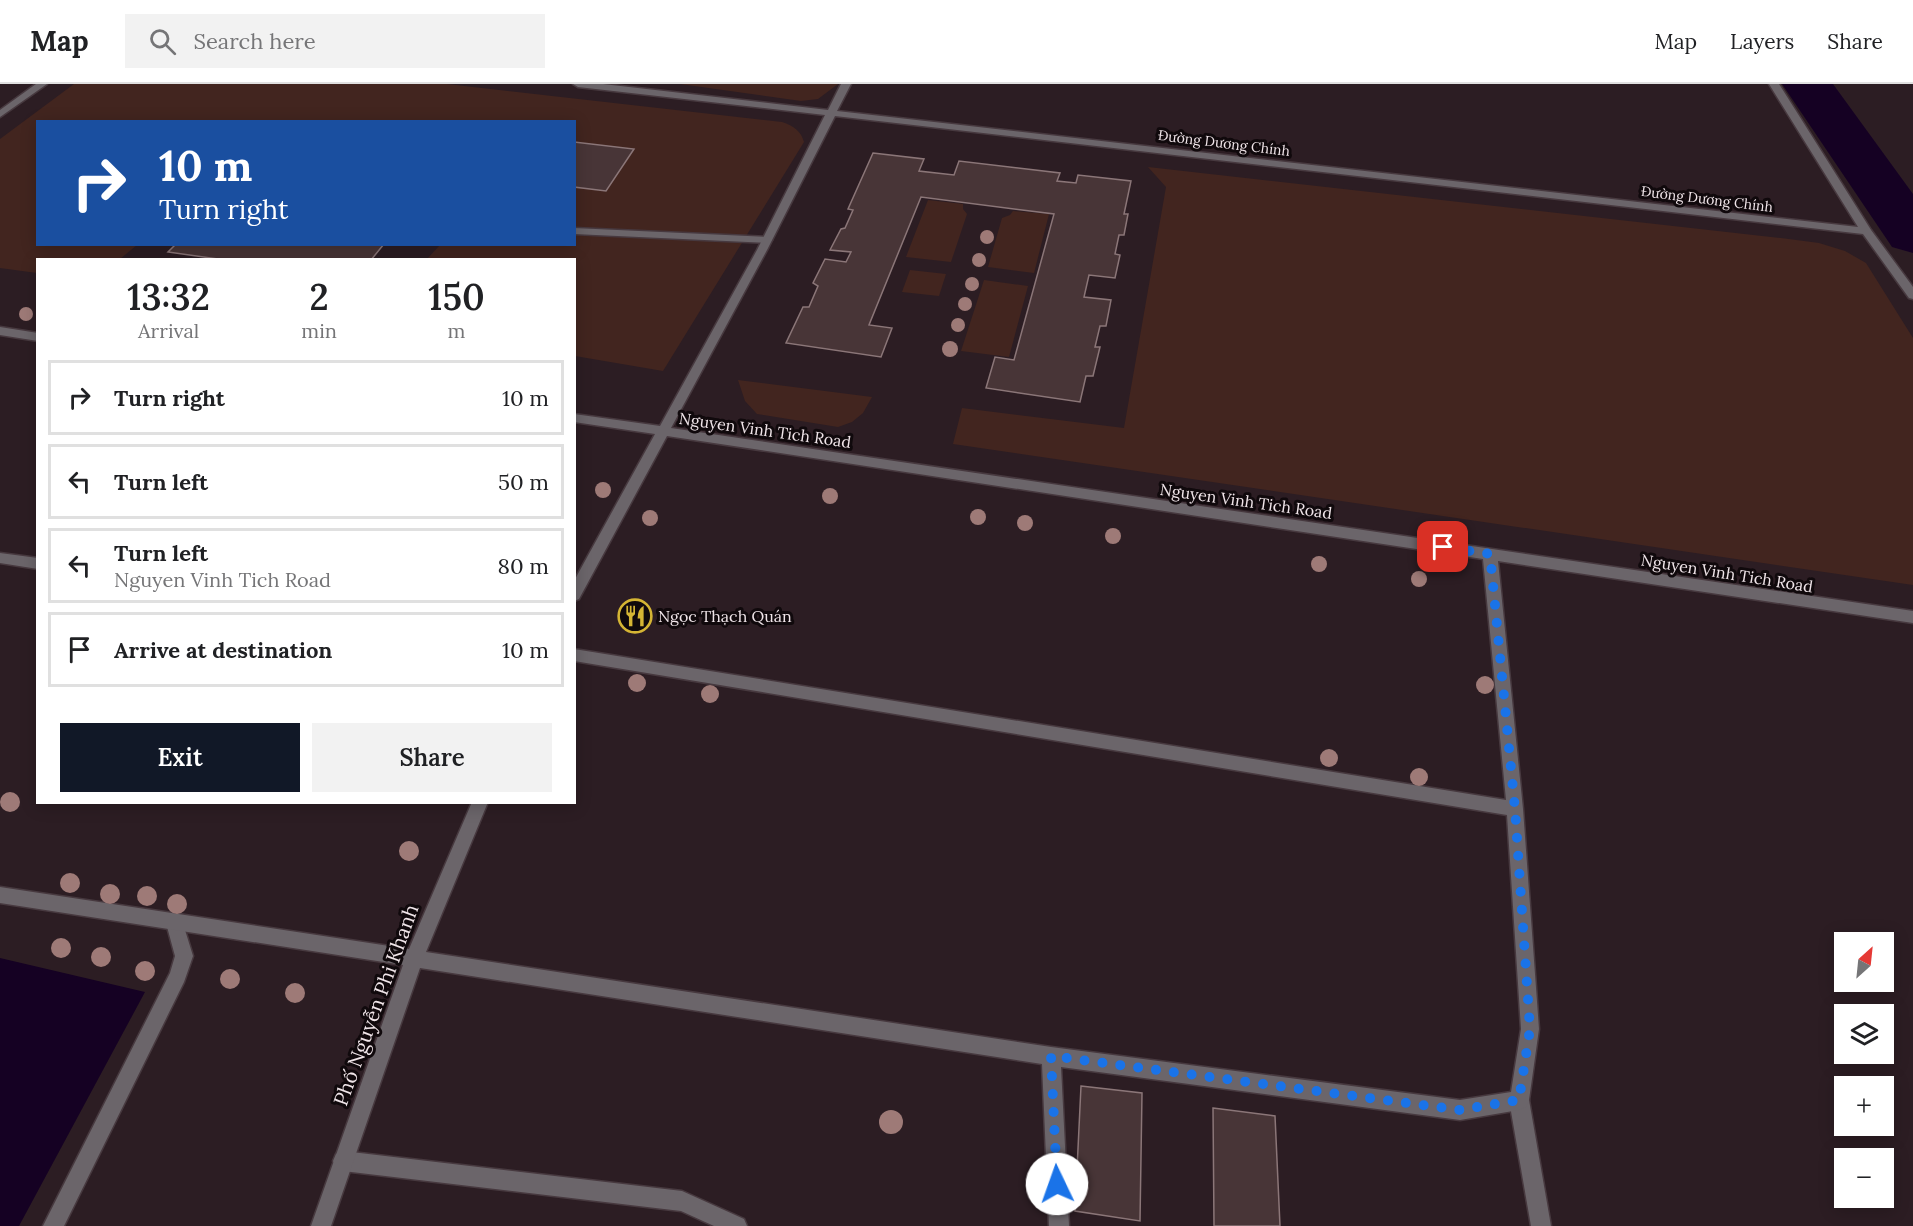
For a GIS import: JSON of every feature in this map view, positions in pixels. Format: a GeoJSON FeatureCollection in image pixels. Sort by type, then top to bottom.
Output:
{"type":"FeatureCollection","features":[{"type":"Feature","properties":{"kind":"street"},"geometry":{"type":"LineString","coordinates":[[0,114],[42,84]]}},
{"type":"Feature","properties":{"kind":"street","name":"Đường Dương Chính"},"geometry":{"type":"LineString","coordinates":[[578,84],[1866,231]]}},
{"type":"Feature","properties":{"kind":"street"},"geometry":{"type":"LineString","coordinates":[[576,592],[665,432],[767,240],[846,84]]}},
{"type":"Feature","properties":{"kind":"street"},"geometry":{"type":"LineString","coordinates":[[1774,84],[1866,231],[1913,295]]}},
{"type":"Feature","properties":{"kind":"street"},"geometry":{"type":"LineString","coordinates":[[576,231],[767,240]]}},
{"type":"Feature","properties":{"kind":"street"},"geometry":{"type":"LineString","coordinates":[[0,331],[36,337]]}},
{"type":"Feature","properties":{"kind":"street","name":"Nguyen Vinh Tich Road"},"geometry":{"type":"LineString","coordinates":[[576,418],[1913,617]]}},
{"type":"Feature","properties":{"kind":"street"},"geometry":{"type":"LineString","coordinates":[[1490,554],[1515,809],[1530,1029],[1519,1100],[1541,1226]]}},
{"type":"Feature","properties":{"kind":"street"},"geometry":{"type":"LineString","coordinates":[[0,558],[36,564]]}},
{"type":"Feature","properties":{"kind":"street"},"geometry":{"type":"LineString","coordinates":[[576,655],[1515,809]]}},
{"type":"Feature","properties":{"kind":"street","name":"Phố Nguyễn Phi Khanh"},"geometry":{"type":"LineString","coordinates":[[321,1226],[414,959],[479,804]]}},
{"type":"Feature","properties":{"kind":"street"},"geometry":{"type":"LineString","coordinates":[[0,895],[1051,1056],[1460,1110],[1519,1100]]}},
{"type":"Feature","properties":{"kind":"street"},"geometry":{"type":"LineString","coordinates":[[53,1226],[178,976],[184,956],[175,923]]}},
{"type":"Feature","properties":{"kind":"street"},"geometry":{"type":"LineString","coordinates":[[1051,1056],[1059,1226]]}},
{"type":"Feature","properties":{"kind":"street"},"geometry":{"type":"LineString","coordinates":[[343,1161],[682,1201],[737,1226]]}},
{"type":"Feature","properties":{"kind":"shaded area"},"geometry":{"type":"Polygon","coordinates":[[[74,84],[447,84],[782,122],[796,129],[804,142],[663,371],[576,356],[576,258],[428,258],[439,246],[576,246],[576,120],[36,120],[36,246],[136,246],[121,258],[36,258],[36,273],[0,268],[0,139],[74,84]]]}},
{"type":"Feature","properties":{"kind":"shaded area"},"geometry":{"type":"Polygon","coordinates":[[[680,84],[838,84],[818,99],[801,101],[680,84]]]}},
{"type":"Feature","properties":{"kind":"shaded area"},"geometry":{"type":"Polygon","coordinates":[[[1148,167],[1781,238],[1819,243],[1845,251],[1866,263],[1913,338],[1913,585],[953,444],[962,408],[1124,428],[1166,187],[1148,167]]]}},
{"type":"Feature","properties":{"kind":"shaded area"},"geometry":{"type":"Polygon","coordinates":[[[928,200],[963,204],[963,209],[967,214],[951,262],[906,257],[928,200]]]}},
{"type":"Feature","properties":{"kind":"shaded area"},"geometry":{"type":"Polygon","coordinates":[[[1013,211],[1049,214],[1034,273],[988,267],[1002,218],[1013,211]]]}},
{"type":"Feature","properties":{"kind":"shaded area"},"geometry":{"type":"Polygon","coordinates":[[[910,270],[946,274],[939,296],[902,292],[910,270]]]}},
{"type":"Feature","properties":{"kind":"shaded area"},"geometry":{"type":"Polygon","coordinates":[[[984,280],[1028,286],[1009,357],[961,351],[984,280]]]}},
{"type":"Feature","properties":{"kind":"shaded area"},"geometry":{"type":"Polygon","coordinates":[[[738,380],[872,397],[863,413],[852,422],[838,427],[757,414],[745,401],[738,380]]]}},
{"type":"Feature","properties":{"kind":"shaded area"},"geometry":{"type":"Polygon","coordinates":[[[0,958],[145,992],[19,1226],[0,1226],[0,958]]]}},
{"type":"Feature","properties":{"kind":"building"},"geometry":{"type":"Polygon","coordinates":[[[576,142],[634,149],[606,191],[576,187],[576,142]]]}},
{"type":"Feature","properties":{"kind":"building"},"geometry":{"type":"Polygon","coordinates":[[[873,153],[924,159],[919,171],[954,175],[959,161],[1060,173],[1057,181],[1076,183],[1078,175],[1131,181],[1124,214],[1128,214],[1124,235],[1119,235],[1115,254],[1120,255],[1115,278],[1089,275],[1084,297],[1111,300],[1106,326],[1100,326],[1095,347],[1100,347],[1093,376],[1086,376],[1080,402],[986,388],[995,357],[1014,360],[1054,214],[921,197],[869,325],[892,328],[881,357],[786,343],[803,307],[809,307],[818,286],[813,283],[825,259],[846,262],[851,252],[830,250],[841,229],[845,228],[853,210],[848,209],[873,153]]]}},
{"type":"Feature","properties":{"kind":"building"},"geometry":{"type":"Polygon","coordinates":[[[174,246],[382,246],[373,258],[211,258],[168,252],[174,246]]]}},
{"type":"Feature","properties":{"kind":"building"},"geometry":{"type":"Polygon","coordinates":[[[1081,1086],[1142,1093],[1140,1221],[1075,1211],[1081,1086]]]}},
{"type":"Feature","properties":{"kind":"building"},"geometry":{"type":"Polygon","coordinates":[[[1213,1108],[1275,1116],[1280,1226],[1214,1226],[1213,1108]]]}},
{"type":"Feature","properties":{"kind":"waterway"},"geometry":{"type":"LineString","coordinates":[[1807,84],[1913,235]]}},
{"type":"Feature","properties":{"kind":"place","name":"Ngọc Thạch Quán"},"geometry":{"type":"Point","coordinates":[635,616]}},
{"type":"Feature","properties":{"kind":"route"},"geometry":{"type":"LineString","coordinates":[[1057,1184],[1051,1056],[1460,1110],[1519,1100],[1530,1029],[1515,809],[1490,554],[1443,547]]}}]}
